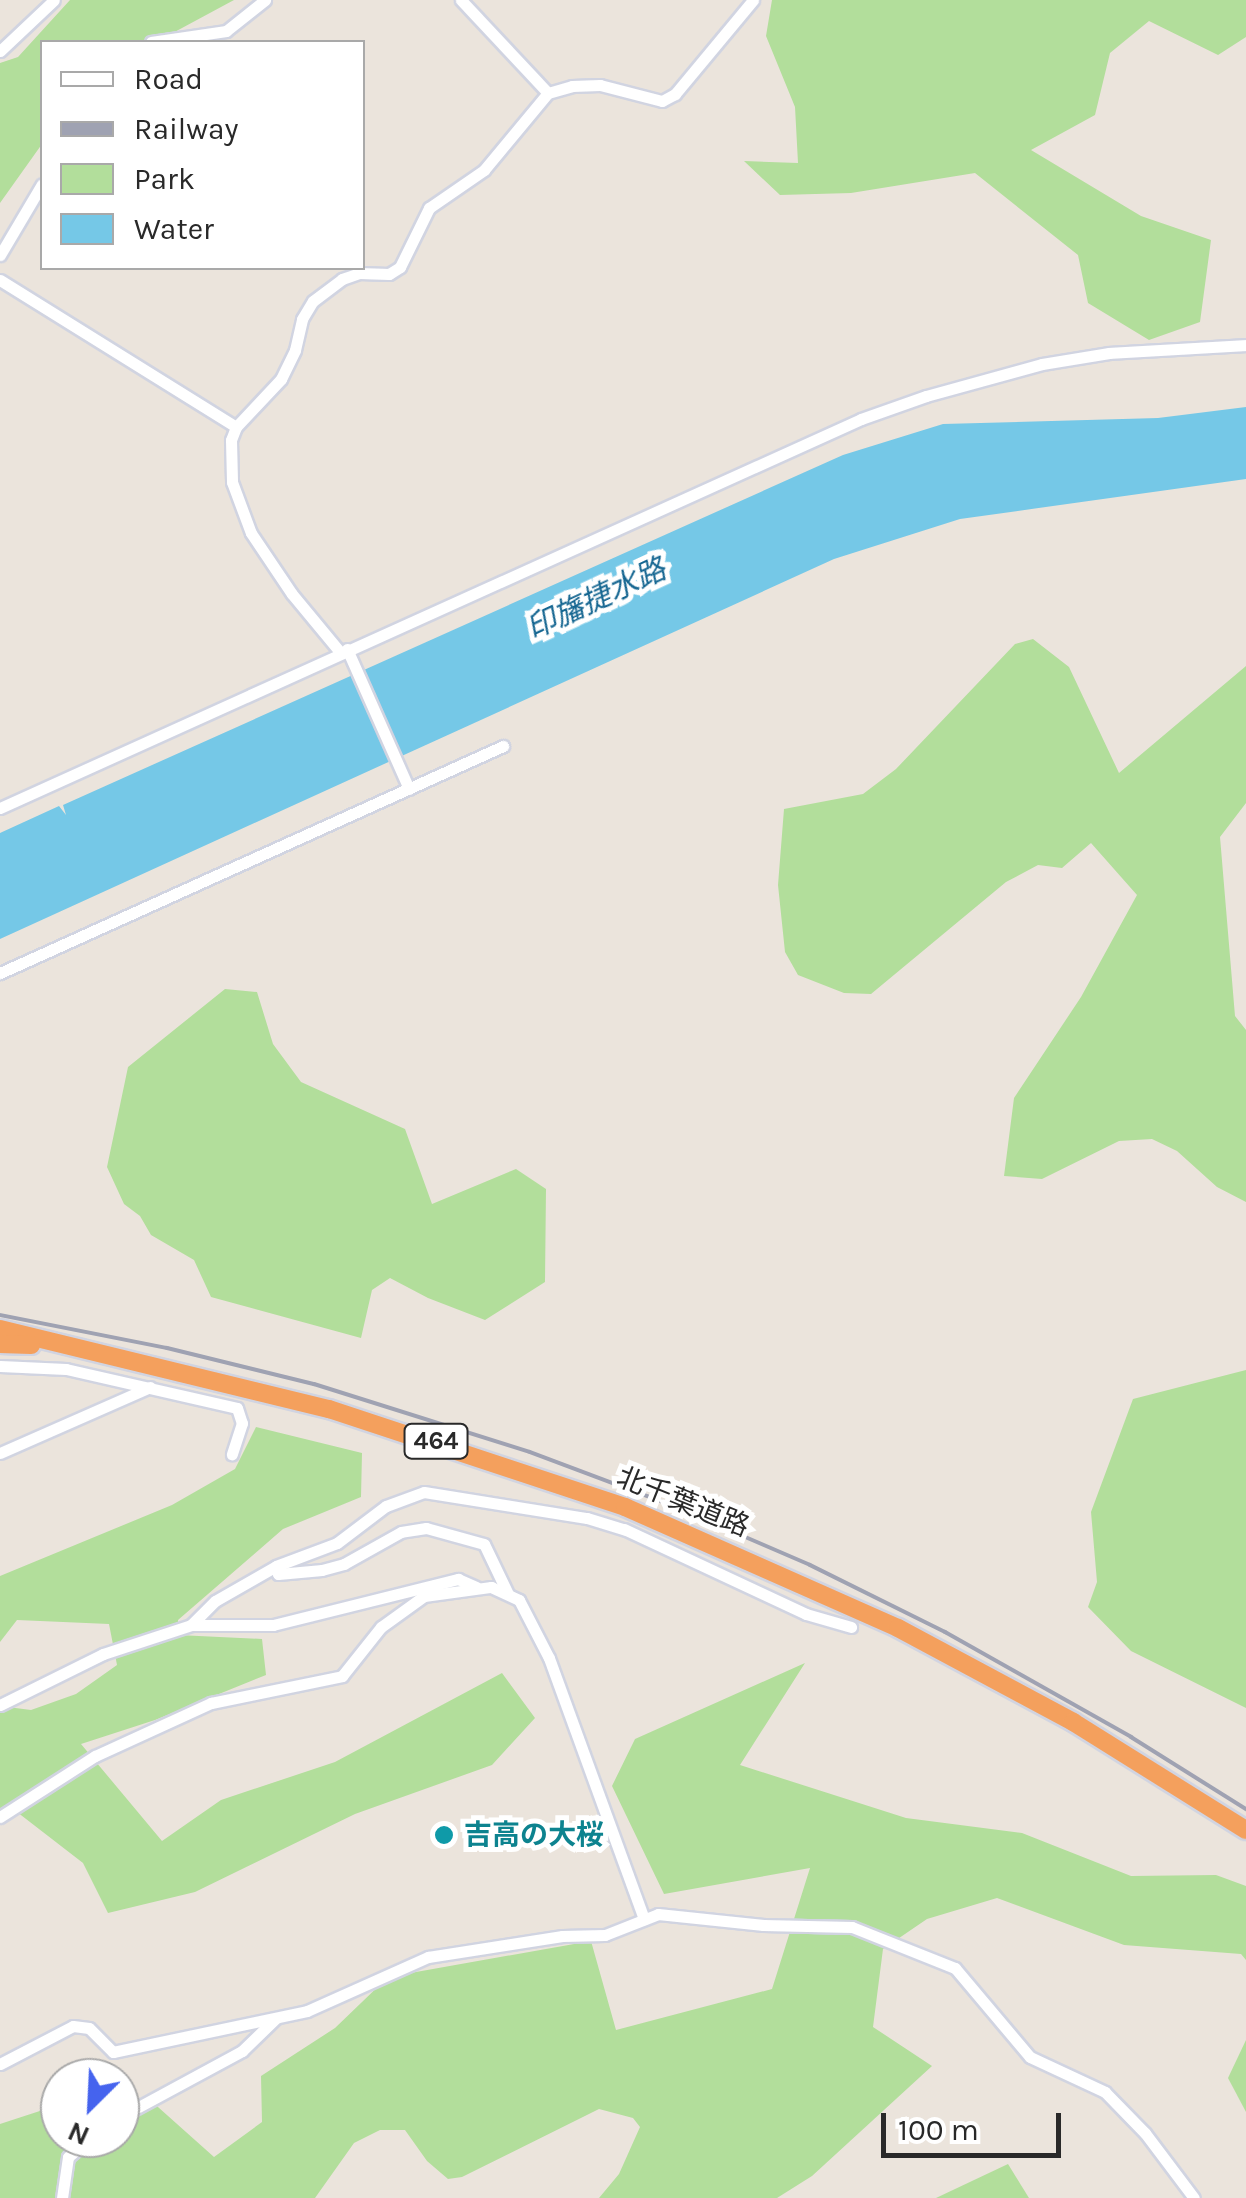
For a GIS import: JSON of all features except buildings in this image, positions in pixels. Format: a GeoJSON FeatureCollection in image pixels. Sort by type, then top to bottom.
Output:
{"type":"FeatureCollection","features":[{"type":"Feature","properties":{"kind":"highway","name":"北千葉道路"},"geometry":{"type":"LineString","coordinates":[[0,1329],[51,1345],[227,1382],[467,1451],[625,1507],[806,1584],[1073,1722],[1246,1830]]}},
{"type":"Feature","properties":{"kind":"highway","name":"北千葉道路"},"geometry":{"type":"LineString","coordinates":[[0,1344],[51,1345]]}},
{"type":"Feature","properties":{"kind":"street"},"geometry":{"type":"LineString","coordinates":[[0,50],[7,34],[54,0]]}},
{"type":"Feature","properties":{"kind":"street"},"geometry":{"type":"LineString","coordinates":[[165,40],[226,31],[265,0]]}},
{"type":"Feature","properties":{"kind":"street"},"geometry":{"type":"LineString","coordinates":[[461,0],[548,93]]}},
{"type":"Feature","properties":{"kind":"street"},"geometry":{"type":"LineString","coordinates":[[409,788],[353,664],[292,594],[251,533],[232,482],[231,440],[236,427],[282,379],[295,350],[302,319],[314,301],[342,279],[358,273],[389,274],[400,267],[429,208],[484,170],[548,93],[600,84],[662,102],[676,94],[753,0]]}},
{"type":"Feature","properties":{"kind":"street"},"geometry":{"type":"LineString","coordinates":[[0,255],[40,187]]}},
{"type":"Feature","properties":{"kind":"street"},"geometry":{"type":"LineString","coordinates":[[0,280],[236,427]]}},
{"type":"Feature","properties":{"kind":"street"},"geometry":{"type":"LineString","coordinates":[[0,808],[800,446],[926,396],[1042,364],[1109,352],[1246,344]]}},
{"type":"Feature","properties":{"kind":"street"},"geometry":{"type":"LineString","coordinates":[[0,973],[504,746]]}},
{"type":"Feature","properties":{"kind":"street"},"geometry":{"type":"LineString","coordinates":[[0,1366],[66,1370],[237,1408],[242,1423],[232,1454]]}},
{"type":"Feature","properties":{"kind":"street"},"geometry":{"type":"LineString","coordinates":[[0,1453],[150,1387]]}},
{"type":"Feature","properties":{"kind":"street"},"geometry":{"type":"LineString","coordinates":[[191,1625],[215,1601],[276,1566],[336,1543],[386,1506],[424,1492],[605,1523],[806,1614],[852,1627]]}},
{"type":"Feature","properties":{"kind":"street"},"geometry":{"type":"LineString","coordinates":[[276,1566],[278,1574],[322,1570],[344,1564],[400,1532],[426,1528],[484,1544],[508,1594]]}},
{"type":"Feature","properties":{"kind":"street"},"geometry":{"type":"LineString","coordinates":[[0,1705],[103,1654],[191,1625],[273,1625],[458,1579],[508,1594],[519,1600],[530,1616],[550,1658],[644,1919]]}},
{"type":"Feature","properties":{"kind":"street"},"geometry":{"type":"LineString","coordinates":[[0,1817],[95,1756],[210,1703],[342,1676],[381,1626],[410,1604],[424,1596],[476,1586]]}},
{"type":"Feature","properties":{"kind":"street"},"geometry":{"type":"LineString","coordinates":[[0,2064],[80,2024],[113,2052],[337,2002],[390,1972],[428,1957],[562,1936],[605,1936],[644,1919],[685,1914],[763,1925],[852,1928],[955,1968],[1030,2056],[1104,2092],[1145,2133],[1194,2198]]}},
{"type":"Feature","properties":{"kind":"street"},"geometry":{"type":"LineString","coordinates":[[140,2107],[242,2050],[278,2017]]}},
{"type":"Feature","properties":{"kind":"street"},"geometry":{"type":"LineString","coordinates":[[62,2198],[68,2158]]}},
{"type":"Feature","properties":{"kind":"green space"},"geometry":{"type":"Polygon","coordinates":[[[70,0],[234,0],[160,40],[40,40],[40,147],[0,203],[0,63],[18,57],[70,0]]]}},
{"type":"Feature","properties":{"kind":"green space"},"geometry":{"type":"Polygon","coordinates":[[[772,0],[1246,0],[1246,37],[1218,55],[1149,21],[1110,53],[1095,115],[1031,150],[1141,216],[1211,240],[1200,322],[1149,340],[1088,303],[1078,255],[975,173],[851,193],[780,195],[744,161],[798,163],[795,107],[766,36],[772,0]]]}},
{"type":"Feature","properties":{"kind":"green space"},"geometry":{"type":"Polygon","coordinates":[[[1033,639],[1069,667],[1119,773],[1246,666],[1246,803],[1220,837],[1235,1016],[1246,1030],[1246,1202],[1217,1187],[1177,1151],[1152,1139],[1119,1141],[1042,1179],[1004,1176],[1014,1098],[1081,997],[1137,895],[1091,843],[1062,868],[1038,865],[1006,882],[871,994],[844,993],[798,975],[785,952],[778,885],[784,809],[863,794],[896,769],[1015,644],[1033,639]]]}},
{"type":"Feature","properties":{"kind":"green space"},"geometry":{"type":"Polygon","coordinates":[[[225,989],[257,992],[273,1044],[301,1082],[405,1129],[432,1204],[516,1169],[546,1189],[545,1282],[485,1320],[390,1278],[372,1290],[361,1338],[211,1297],[194,1260],[151,1235],[140,1216],[124,1204],[107,1167],[128,1067],[225,989]]]}},
{"type":"Feature","properties":{"kind":"green space"},"geometry":{"type":"Polygon","coordinates":[[[1246,1370],[1246,1708],[1131,1651],[1088,1607],[1097,1582],[1091,1512],[1133,1399],[1246,1370]]]}},
{"type":"Feature","properties":{"kind":"green space"},"geometry":{"type":"Polygon","coordinates":[[[256,1427],[362,1453],[361,1497],[283,1529],[178,1620],[178,1635],[262,1639],[266,1675],[155,1720],[81,1744],[162,1841],[221,1800],[335,1762],[502,1673],[535,1718],[492,1765],[355,1814],[195,1892],[108,1913],[83,1863],[17,1812],[0,1810],[0,1706],[31,1710],[76,1694],[117,1665],[109,1624],[17,1620],[0,1642],[0,1576],[172,1505],[235,1469],[256,1427]]]}},
{"type":"Feature","properties":{"kind":"green space"},"geometry":{"type":"Polygon","coordinates":[[[805,1663],[740,1765],[906,1818],[1022,1833],[1131,1876],[1216,1875],[1246,1886],[1246,1960],[1241,1954],[1124,1945],[997,1898],[927,1919],[883,1949],[873,2027],[932,2066],[812,2176],[777,2198],[599,2198],[619,2174],[640,2127],[633,2118],[599,2109],[462,2177],[448,2179],[427,2161],[405,2130],[380,2130],[354,2143],[315,2198],[0,2198],[0,2124],[40,2111],[40,2158],[140,2158],[140,2100],[149,2099],[214,2157],[262,2122],[261,2076],[335,2028],[388,1977],[591,1941],[616,2030],[772,1989],[810,1868],[664,1894],[612,1786],[635,1739],[805,1663]]]}},
{"type":"Feature","properties":{"kind":"green space"},"geometry":{"type":"Polygon","coordinates":[[[1246,2040],[1246,2112],[1228,2078],[1246,2040]]]}},
{"type":"Feature","properties":{"kind":"green space"},"geometry":{"type":"Polygon","coordinates":[[[1008,2164],[1029,2198],[936,2198],[1008,2164]]]}},
{"type":"Feature","properties":{"kind":"water","name":"印旛捷水路"},"geometry":{"type":"Polygon","coordinates":[[[1246,407],[1246,479],[960,519],[834,559],[0,939],[0,833],[59,806],[66,815],[63,805],[843,455],[943,424],[1158,418],[1246,407]]]}},
{"type":"Feature","properties":{"kind":"railway"},"geometry":{"type":"LineString","coordinates":[[0,1315],[167,1348],[314,1384],[530,1452],[671,1505],[810,1565],[945,1632],[1131,1737],[1246,1809]]}},
{"type":"Feature","properties":{"kind":"place","name":"吉高の大桜"},"geometry":{"type":"Point","coordinates":[444,1835]}}]}
